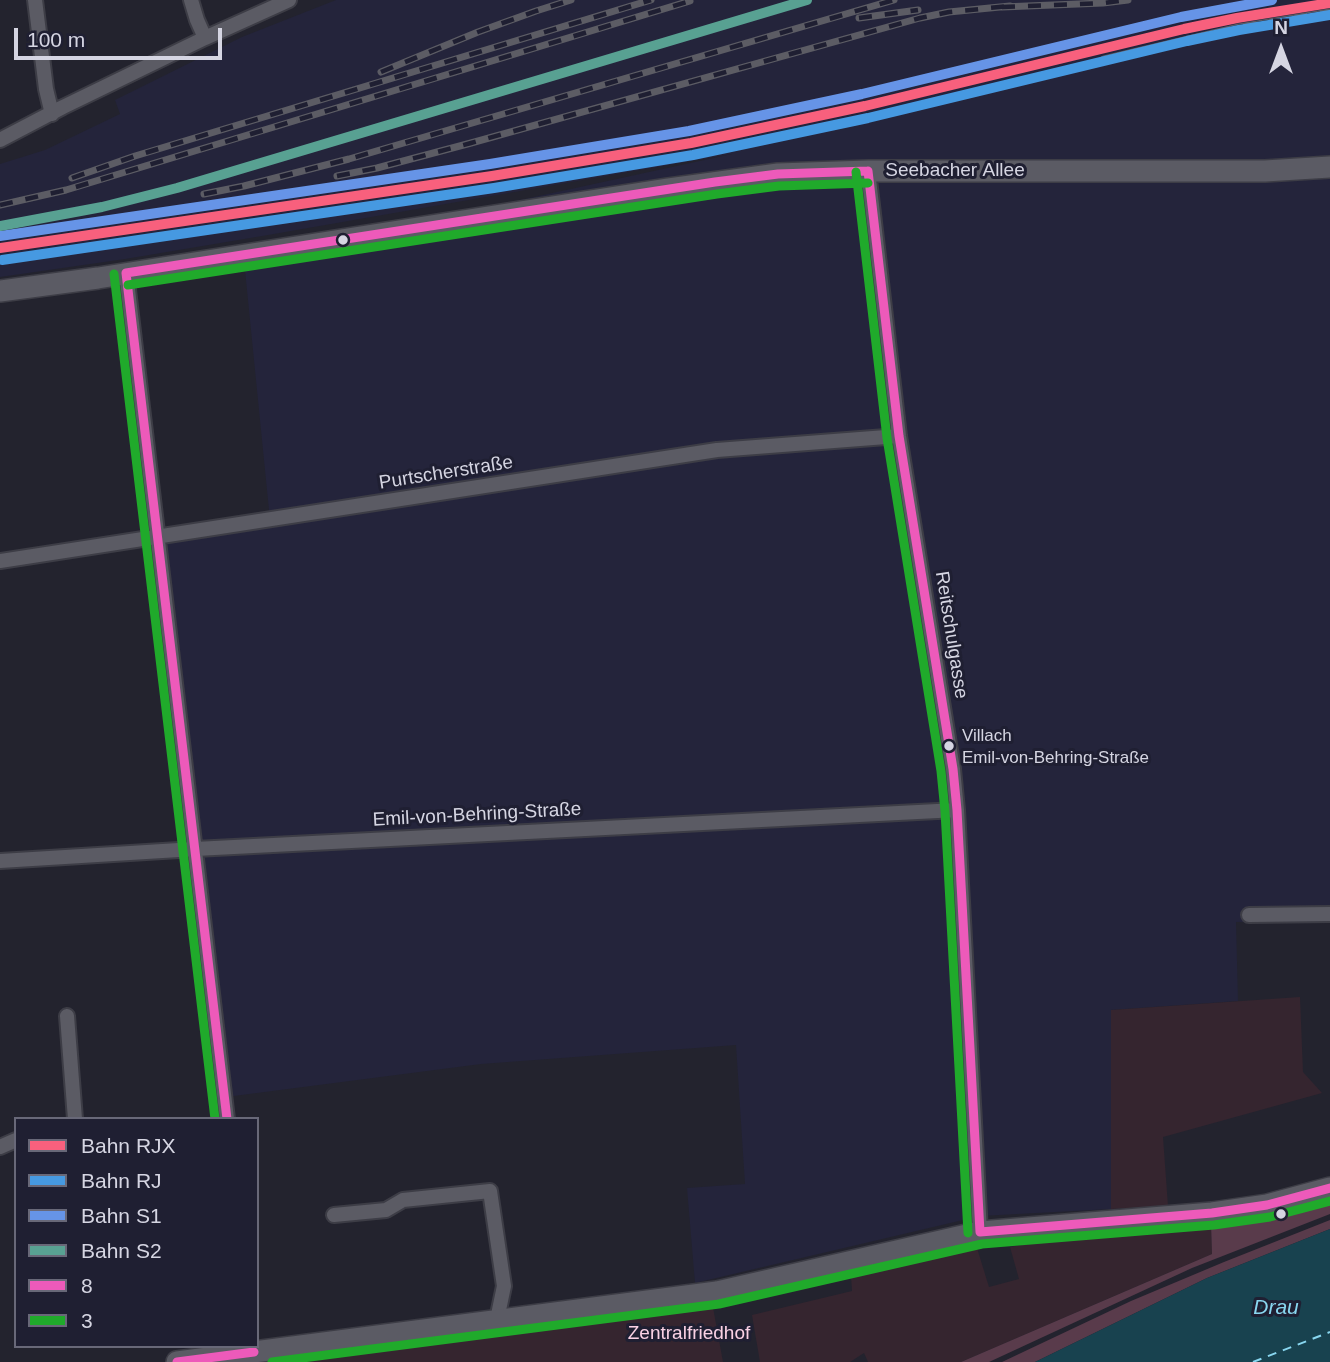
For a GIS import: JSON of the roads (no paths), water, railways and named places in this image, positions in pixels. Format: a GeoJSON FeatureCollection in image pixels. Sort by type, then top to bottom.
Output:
{"type":"FeatureCollection","features":[{"type":"Feature","properties":{"kind":"street"},"geometry":{"type":"LineString","coordinates":[[35,0],[46,89],[52,114]]}},
{"type":"Feature","properties":{"kind":"street"},"geometry":{"type":"LineString","coordinates":[[191,0],[205,38]]}},
{"type":"Feature","properties":{"kind":"street"},"geometry":{"type":"LineString","coordinates":[[0,140],[205,38],[289,0]]}},
{"type":"Feature","properties":{"kind":"street","name":"Seebacher Allee"},"geometry":{"type":"LineString","coordinates":[[0,291],[778,174],[868,171],[1265,171],[1330,167]]}},
{"type":"Feature","properties":{"kind":"street","name":"Reitschulgasse"},"geometry":{"type":"LineString","coordinates":[[868,171],[899,436],[952,758],[981,1232]]}},
{"type":"Feature","properties":{"kind":"street"},"geometry":{"type":"LineString","coordinates":[[127,273],[227,1117]]}},
{"type":"Feature","properties":{"kind":"street","name":"Purtscherstraße"},"geometry":{"type":"LineString","coordinates":[[0,561],[718,450],[899,436]]}},
{"type":"Feature","properties":{"kind":"street","name":"Emil-von-Behring-Straße"},"geometry":{"type":"LineString","coordinates":[[0,861],[957,810]]}},
{"type":"Feature","properties":{"kind":"street"},"geometry":{"type":"LineString","coordinates":[[1249,915],[1330,914]]}},
{"type":"Feature","properties":{"kind":"street"},"geometry":{"type":"LineString","coordinates":[[67,1016],[75,1117]]}},
{"type":"Feature","properties":{"kind":"street"},"geometry":{"type":"LineString","coordinates":[[177,1362],[254,1349],[717,1292],[981,1232],[1212,1213],[1267,1205],[1330,1188]]}},
{"type":"Feature","properties":{"kind":"street"},"geometry":{"type":"LineString","coordinates":[[334,1215],[386,1210],[403,1200],[490,1191],[504,1286],[499,1310],[500,1320]]}},
{"type":"Feature","properties":{"kind":"water","name":"Drau"},"geometry":{"type":"Polygon","coordinates":[[[1330,1229],[1330,1362],[1035,1362],[1207,1278],[1330,1229]]]}},
{"type":"Feature","properties":{"kind":"railway"},"geometry":{"type":"LineString","coordinates":[[381,72],[478,32],[571,0]]}},
{"type":"Feature","properties":{"kind":"railway"},"geometry":{"type":"LineString","coordinates":[[72,178],[135,156],[651,0]]}},
{"type":"Feature","properties":{"kind":"railway"},"geometry":{"type":"LineString","coordinates":[[204,194],[349,159],[894,0]]}},
{"type":"Feature","properties":{"kind":"railway"},"geometry":{"type":"LineString","coordinates":[[1002,7],[1128,0]]}},
{"type":"Feature","properties":{"kind":"railway"},"geometry":{"type":"LineString","coordinates":[[0,205],[66,190],[690,1]]}},
{"type":"Feature","properties":{"kind":"railway"},"geometry":{"type":"LineString","coordinates":[[337,176],[471,143],[920,18],[949,12],[1010,6]]}},
{"type":"Feature","properties":{"kind":"railway"},"geometry":{"type":"LineString","coordinates":[[859,18],[918,10]]}},
{"type":"Feature","properties":{"kind":"railway"},"geometry":{"type":"LineString","coordinates":[[1104,59],[1239,27],[1330,12]]}},
{"type":"Feature","properties":{"kind":"rail line","name":"S2"},"geometry":{"type":"LineString","coordinates":[[0,226],[102,207],[177,188],[807,0]]}},
{"type":"Feature","properties":{"kind":"rail line","name":"S1"},"geometry":{"type":"LineString","coordinates":[[0,236],[490,164],[689,131],[862,94],[1181,17],[1272,0]]}},
{"type":"Feature","properties":{"kind":"rail line","name":"RJX"},"geometry":{"type":"LineString","coordinates":[[0,248],[492,176],[691,143],[865,106],[1184,29],[1330,3]]}},
{"type":"Feature","properties":{"kind":"rail line","name":"RJ"},"geometry":{"type":"LineString","coordinates":[[2,260],[494,188],[693,155],[868,118],[1187,41],[1330,15]]}},
{"type":"Feature","properties":{"kind":"place","name":"Villach Emil-von-Behring-Straße"},"geometry":{"type":"Point","coordinates":[949,746]}},
{"type":"Feature","properties":{"kind":"park label","name":"Zentralfriedhof"},"geometry":{"type":"Point","coordinates":[689,1334]}}]}
